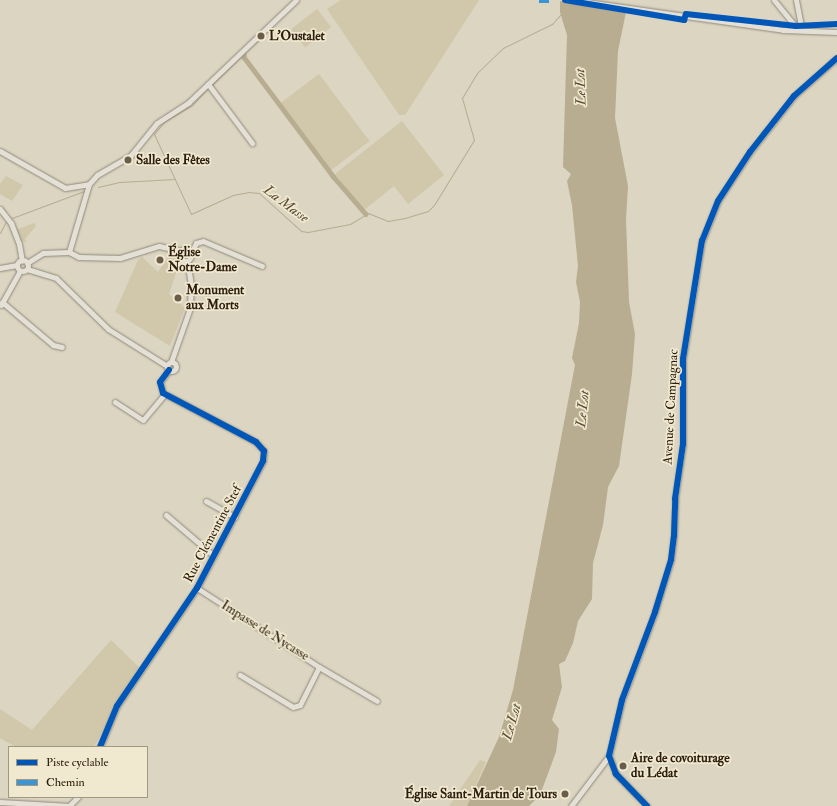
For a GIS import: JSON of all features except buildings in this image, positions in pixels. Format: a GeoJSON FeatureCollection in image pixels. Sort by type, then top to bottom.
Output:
{"type":"FeatureCollection","features":[{"type":"Feature","properties":{"kind":"street"},"geometry":{"type":"LineString","coordinates":[[573,0],[642,10],[837,32]]}},
{"type":"Feature","properties":{"kind":"street"},"geometry":{"type":"LineString","coordinates":[[774,0],[795,28]]}},
{"type":"Feature","properties":{"kind":"street"},"geometry":{"type":"LineString","coordinates":[[777,0],[795,28]]}},
{"type":"Feature","properties":{"kind":"street"},"geometry":{"type":"LineString","coordinates":[[796,0],[801,26]]}},
{"type":"Feature","properties":{"kind":"street"},"geometry":{"type":"LineString","coordinates":[[68,252],[89,184],[97,175],[131,155],[157,123],[190,102],[292,3]]}},
{"type":"Feature","properties":{"kind":"street","name":"Avenue de Campagnac"},"geometry":{"type":"LineString","coordinates":[[608,756],[622,700],[655,612],[670,560],[674,536],[675,499],[683,444],[683,359],[702,241],[718,201],[741,165],[794,96],[837,58]]}},
{"type":"Feature","properties":{"kind":"street"},"geometry":{"type":"LineString","coordinates":[[208,84],[252,143]]}},
{"type":"Feature","properties":{"kind":"street"},"geometry":{"type":"LineString","coordinates":[[0,151],[65,188],[89,184]]}},
{"type":"Feature","properties":{"kind":"street"},"geometry":{"type":"LineString","coordinates":[[0,209],[11,223],[25,264],[56,278],[108,329],[169,366]]}},
{"type":"Feature","properties":{"kind":"street"},"geometry":{"type":"LineString","coordinates":[[115,402],[143,420],[164,395],[160,382],[169,366],[190,308],[192,285],[187,261],[196,243],[202,241],[262,266]]}},
{"type":"Feature","properties":{"kind":"street"},"geometry":{"type":"LineString","coordinates":[[62,347],[53,345],[1,304],[19,268],[43,253],[68,252],[79,257],[120,258],[159,246],[180,251],[185,248],[191,253]]}},
{"type":"Feature","properties":{"kind":"street"},"geometry":{"type":"LineString","coordinates":[[180,251],[180,260],[187,261]]}},
{"type":"Feature","properties":{"kind":"street"},"geometry":{"type":"LineString","coordinates":[[0,268],[19,268],[25,264]]}},
{"type":"Feature","properties":{"kind":"street","name":"Rue Clémentine Stef"},"geometry":{"type":"LineString","coordinates":[[100,746],[108,725],[128,688],[197,588],[263,461],[261,446],[164,395]]}},
{"type":"Feature","properties":{"kind":"street"},"geometry":{"type":"LineString","coordinates":[[206,501],[235,517]]}},
{"type":"Feature","properties":{"kind":"street"},"geometry":{"type":"LineString","coordinates":[[166,515],[214,556]]}},
{"type":"Feature","properties":{"kind":"street","name":"Impasse de Nycasse"},"geometry":{"type":"LineString","coordinates":[[197,588],[319,667],[300,705],[293,707],[240,675]]}},
{"type":"Feature","properties":{"kind":"street"},"geometry":{"type":"LineString","coordinates":[[319,667],[377,700]]}},
{"type":"Feature","properties":{"kind":"street"},"geometry":{"type":"LineString","coordinates":[[571,806],[608,756],[616,774],[647,806]]}},
{"type":"Feature","properties":{"kind":"street"},"geometry":{"type":"LineString","coordinates":[[0,802],[70,806],[77,798]]}},
{"type":"Feature","properties":{"kind":"shaded area"},"geometry":{"type":"Polygon","coordinates":[[[341,0],[479,0],[405,115],[399,115],[327,9],[341,0]]]}},
{"type":"Feature","properties":{"kind":"shaded area"},"geometry":{"type":"Polygon","coordinates":[[[317,9],[331,27],[305,47],[291,29],[317,9]]]}},
{"type":"Feature","properties":{"kind":"shaded area"},"geometry":{"type":"Polygon","coordinates":[[[319,74],[370,141],[330,171],[280,103],[319,74]]]}},
{"type":"Feature","properties":{"kind":"shaded area"},"geometry":{"type":"Polygon","coordinates":[[[402,121],[444,175],[408,204],[394,186],[364,210],[335,174],[402,121]]]}},
{"type":"Feature","properties":{"kind":"shaded area"},"geometry":{"type":"Polygon","coordinates":[[[6,176],[23,185],[12,201],[0,194],[0,184],[6,176]]]}},
{"type":"Feature","properties":{"kind":"shaded area"},"geometry":{"type":"Polygon","coordinates":[[[34,223],[36,226],[25,239],[27,242],[20,241],[15,227],[18,229],[34,223]]]}},
{"type":"Feature","properties":{"kind":"shaded area"},"geometry":{"type":"Polygon","coordinates":[[[170,254],[178,259],[179,264],[169,294],[185,308],[170,346],[115,312],[138,260],[142,257],[158,272],[170,254]]]}},
{"type":"Feature","properties":{"kind":"shaded area"},"geometry":{"type":"Polygon","coordinates":[[[111,640],[143,671],[115,710],[95,746],[14,746],[0,738],[0,709],[32,730],[111,640]]]}},
{"type":"Feature","properties":{"kind":"shaded area"},"geometry":{"type":"Polygon","coordinates":[[[480,760],[486,762],[467,806],[449,806],[480,760]]]}},
{"type":"Feature","properties":{"kind":"water","name":"Le Lot"},"geometry":{"type":"Polygon","coordinates":[[[560,1],[626,12],[618,51],[615,118],[628,186],[626,219],[629,302],[635,334],[632,374],[619,466],[608,487],[603,525],[593,563],[592,599],[578,621],[573,643],[565,661],[559,664],[562,687],[552,720],[559,729],[556,752],[540,795],[529,806],[467,806],[499,737],[513,690],[575,365],[572,358],[579,323],[580,302],[576,282],[578,266],[572,205],[567,181],[571,174],[563,167],[567,35],[560,12],[560,1]]]}},
{"type":"Feature","properties":{"kind":"waterway","name":"La Masse"},"geometry":{"type":"LineString","coordinates":[[208,88],[192,105],[165,121],[154,134],[191,214],[233,195],[248,192],[259,193],[301,231],[308,232],[350,224],[368,213],[388,221],[405,218],[428,211],[434,205],[474,140],[462,98],[477,73],[503,48],[552,24],[562,13]]}},
{"type":"Feature","properties":{"kind":"waterway","name":"La Masse"},"geometry":{"type":"LineString","coordinates":[[212,85],[272,26]]}},
{"type":"Feature","properties":{"kind":"waterway"},"geometry":{"type":"LineString","coordinates":[[244,54],[244,57],[333,176],[366,214]]}},
{"type":"Feature","properties":{"kind":"waterway"},"geometry":{"type":"LineString","coordinates":[[98,187],[120,182],[175,179]]}},
{"type":"Feature","properties":{"kind":"waterway"},"geometry":{"type":"LineString","coordinates":[[12,218],[84,191]]}},
{"type":"Feature","properties":{"kind":"waterway"},"geometry":{"type":"LineString","coordinates":[[0,233],[6,221]]}},
{"type":"Feature","properties":{"kind":"marked path"},"geometry":{"type":"LineString","coordinates":[[539,0],[554,0]]}},
{"type":"Feature","properties":{"kind":"cycle path"},"geometry":{"type":"LineString","coordinates":[[565,0],[684,20],[686,14],[796,26],[837,24]]}},
{"type":"Feature","properties":{"kind":"cycle path"},"geometry":{"type":"LineString","coordinates":[[647,806],[616,774],[609,756],[622,700],[655,612],[671,560],[674,536],[675,499],[683,444],[683,359],[702,241],[718,201],[750,152],[794,96],[837,58]]}},
{"type":"Feature","properties":{"kind":"cycle path"},"geometry":{"type":"LineString","coordinates":[[100,746],[117,706],[197,588],[263,461],[264,451],[256,442],[163,393],[160,382],[169,370]]}},
{"type":"Feature","properties":{"kind":"place","name":"L'Oustalet"},"geometry":{"type":"Point","coordinates":[261,36]}},
{"type":"Feature","properties":{"kind":"place","name":"Salle des Fêtes"},"geometry":{"type":"Point","coordinates":[128,160]}},
{"type":"Feature","properties":{"kind":"place","name":"Église Notre-Dame"},"geometry":{"type":"Point","coordinates":[160,260]}},
{"type":"Feature","properties":{"kind":"place","name":"Monument aux Morts"},"geometry":{"type":"Point","coordinates":[178,298]}},
{"type":"Feature","properties":{"kind":"place","name":"Aire de covoiturage du Lédat"},"geometry":{"type":"Point","coordinates":[623,766]}},
{"type":"Feature","properties":{"kind":"place","name":"Église Saint-Martin de Tours"},"geometry":{"type":"Point","coordinates":[565,794]}}]}
